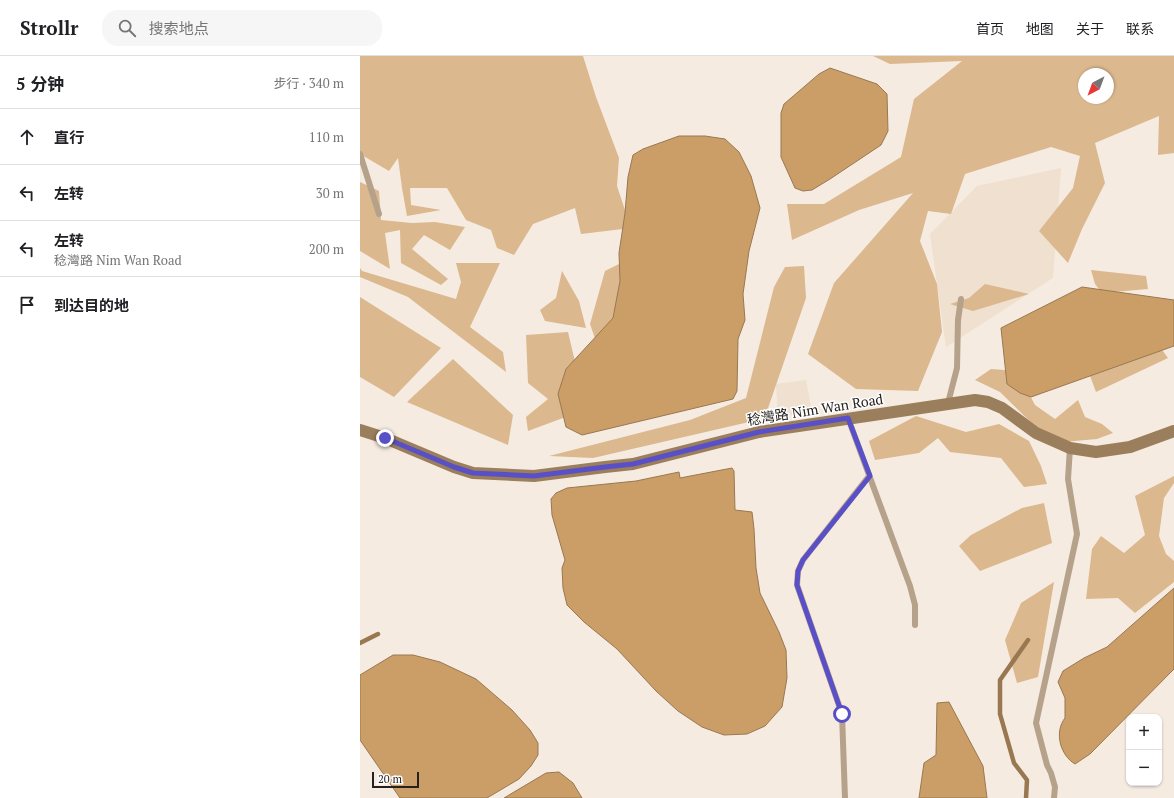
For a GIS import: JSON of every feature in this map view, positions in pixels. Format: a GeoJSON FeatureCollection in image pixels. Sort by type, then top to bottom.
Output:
{"type":"FeatureCollection","features":[{"type":"Feature","properties":{"kind":"street","name":"稔灣路 Nim Wan Road"},"geometry":{"type":"LineString","coordinates":[[360,430],[385,438],[454,467],[473,473],[534,476],[633,464],[759,432],[975,400],[988,402],[1002,408],[1036,433],[1070,448],[1096,452],[1130,447],[1174,431]]}},
{"type":"Feature","properties":{"kind":"lane"},"geometry":{"type":"LineString","coordinates":[[360,154],[362,166],[379,214]]}},
{"type":"Feature","properties":{"kind":"lane"},"geometry":{"type":"LineString","coordinates":[[948,403],[957,368],[958,320],[961,299]]}},
{"type":"Feature","properties":{"kind":"lane"},"geometry":{"type":"LineString","coordinates":[[848,418],[910,586],[915,605],[915,625]]}},
{"type":"Feature","properties":{"kind":"lane"},"geometry":{"type":"LineString","coordinates":[[1054,798],[1055,787],[1051,772],[1047,765],[1036,723],[1077,534],[1068,479],[1070,448]]}},
{"type":"Feature","properties":{"kind":"lane"},"geometry":{"type":"LineString","coordinates":[[845,798],[842,714],[797,585],[798,571],[803,560],[870,476]]}},
{"type":"Feature","properties":{"kind":"shaded area"},"geometry":{"type":"Polygon","coordinates":[[[360,56],[583,56],[596,97],[619,158],[617,186],[631,228],[581,234],[575,208],[533,224],[514,255],[497,248],[491,230],[466,220],[447,188],[410,188],[411,205],[441,210],[407,216],[398,158],[389,171],[360,154],[360,56]]]}},
{"type":"Feature","properties":{"kind":"shaded area"},"geometry":{"type":"Polygon","coordinates":[[[873,56],[1174,56],[1174,153],[1158,155],[1159,116],[1095,143],[1105,183],[1082,229],[1068,263],[1039,231],[1073,188],[1080,156],[1051,147],[965,174],[951,214],[928,211],[920,241],[937,284],[942,332],[918,391],[856,389],[808,354],[834,283],[913,193],[859,210],[792,240],[787,204],[824,204],[901,157],[914,99],[962,61],[890,64],[873,56]]]}},
{"type":"Feature","properties":{"kind":"shaded area"},"geometry":{"type":"Polygon","coordinates":[[[830,68],[877,84],[887,94],[888,131],[881,145],[812,190],[803,191],[795,188],[781,157],[781,113],[784,104],[819,74],[830,68]]]}},
{"type":"Feature","properties":{"kind":"shaded area"},"geometry":{"type":"Polygon","coordinates":[[[679,136],[705,136],[725,139],[739,152],[751,176],[760,208],[749,251],[743,294],[745,320],[738,339],[737,391],[733,399],[582,435],[566,427],[558,394],[566,369],[613,318],[620,281],[619,253],[625,213],[628,177],[633,155],[643,149],[679,136]]]}},
{"type":"Feature","properties":{"kind":"shaded area"},"geometry":{"type":"Polygon","coordinates":[[[1061,168],[1053,278],[946,347],[930,234],[977,186],[1061,168]]]}},
{"type":"Feature","properties":{"kind":"shaded area"},"geometry":{"type":"Polygon","coordinates":[[[360,182],[379,191],[381,220],[412,223],[435,222],[465,227],[450,250],[424,235],[412,249],[448,279],[441,285],[401,263],[400,230],[385,233],[390,269],[360,251],[360,182]]]}},
{"type":"Feature","properties":{"kind":"shaded area"},"geometry":{"type":"Polygon","coordinates":[[[627,260],[632,311],[599,350],[590,324],[605,271],[627,260]]]}},
{"type":"Feature","properties":{"kind":"shaded area"},"geometry":{"type":"Polygon","coordinates":[[[456,263],[500,263],[470,327],[503,352],[506,372],[408,297],[360,277],[360,268],[362,271],[456,299],[461,282],[456,263]]]}},
{"type":"Feature","properties":{"kind":"shaded area"},"geometry":{"type":"Polygon","coordinates":[[[804,266],[806,298],[766,414],[749,422],[593,458],[549,456],[690,420],[746,398],[774,287],[785,267],[804,266]]]}},
{"type":"Feature","properties":{"kind":"shaded area"},"geometry":{"type":"Polygon","coordinates":[[[1091,270],[1146,276],[1148,289],[1102,293],[1095,284],[1091,270]]]}},
{"type":"Feature","properties":{"kind":"shaded area"},"geometry":{"type":"Polygon","coordinates":[[[562,271],[579,301],[586,328],[545,321],[540,310],[556,298],[562,271]]]}},
{"type":"Feature","properties":{"kind":"shaded area"},"geometry":{"type":"Polygon","coordinates":[[[985,284],[1029,294],[973,311],[950,304],[969,298],[985,284]]]}},
{"type":"Feature","properties":{"kind":"shaded area"},"geometry":{"type":"Polygon","coordinates":[[[1082,287],[1174,300],[1174,346],[1031,397],[1020,393],[1007,384],[1001,328],[1082,287]]]}},
{"type":"Feature","properties":{"kind":"shaded area"},"geometry":{"type":"Polygon","coordinates":[[[360,297],[441,348],[394,397],[360,377],[360,297]]]}},
{"type":"Feature","properties":{"kind":"shaded area"},"geometry":{"type":"Polygon","coordinates":[[[568,332],[577,370],[571,415],[528,431],[526,417],[548,399],[528,383],[526,335],[568,332]]]}},
{"type":"Feature","properties":{"kind":"shaded area"},"geometry":{"type":"Polygon","coordinates":[[[1160,347],[1168,358],[1096,392],[1089,373],[1160,347]]]}},
{"type":"Feature","properties":{"kind":"shaded area"},"geometry":{"type":"Polygon","coordinates":[[[453,359],[513,415],[508,445],[407,402],[453,359]]]}},
{"type":"Feature","properties":{"kind":"shaded area"},"geometry":{"type":"Polygon","coordinates":[[[991,369],[1017,371],[1035,405],[1055,419],[1078,400],[1085,417],[1102,424],[1113,433],[1097,439],[1052,443],[1000,392],[975,380],[991,369]]]}},
{"type":"Feature","properties":{"kind":"shaded area"},"geometry":{"type":"Polygon","coordinates":[[[806,380],[812,412],[778,417],[776,384],[806,380]]]}},
{"type":"Feature","properties":{"kind":"shaded area"},"geometry":{"type":"Polygon","coordinates":[[[916,416],[966,432],[999,424],[1029,441],[1041,466],[1047,484],[1024,487],[1001,458],[950,452],[938,438],[919,453],[875,460],[869,441],[916,416]]]}},
{"type":"Feature","properties":{"kind":"shaded area"},"geometry":{"type":"Polygon","coordinates":[[[732,468],[734,471],[735,510],[752,512],[756,568],[760,593],[786,650],[787,678],[782,707],[765,726],[747,734],[724,735],[702,727],[678,711],[656,691],[617,649],[584,622],[567,605],[563,588],[562,568],[565,560],[552,515],[551,499],[556,493],[567,488],[636,481],[679,472],[680,478],[732,468]]]}},
{"type":"Feature","properties":{"kind":"shaded area"},"geometry":{"type":"Polygon","coordinates":[[[1174,476],[1174,483],[1164,498],[1159,536],[1166,554],[1174,561],[1174,582],[1135,613],[1118,598],[1086,599],[1092,549],[1101,536],[1124,553],[1145,535],[1135,496],[1174,476]]]}},
{"type":"Feature","properties":{"kind":"shaded area"},"geometry":{"type":"Polygon","coordinates":[[[1044,503],[1052,543],[980,571],[959,546],[971,535],[1022,508],[1044,503]]]}},
{"type":"Feature","properties":{"kind":"shaded area"},"geometry":{"type":"Polygon","coordinates":[[[1054,582],[1038,677],[1017,683],[1005,640],[1021,603],[1054,582]]]}},
{"type":"Feature","properties":{"kind":"shaded area"},"geometry":{"type":"Polygon","coordinates":[[[1174,588],[1174,669],[1130,714],[1126,714],[1126,718],[1090,754],[1075,764],[1066,755],[1060,743],[1060,730],[1065,718],[1065,698],[1058,682],[1063,671],[1084,658],[1107,647],[1174,588]]]}},
{"type":"Feature","properties":{"kind":"shaded area"},"geometry":{"type":"Polygon","coordinates":[[[393,655],[413,655],[440,662],[476,679],[512,710],[530,730],[538,743],[538,755],[531,766],[519,779],[487,798],[400,798],[360,740],[360,675],[393,655]]]}},
{"type":"Feature","properties":{"kind":"shaded area"},"geometry":{"type":"Polygon","coordinates":[[[949,702],[983,766],[987,798],[919,798],[924,763],[936,755],[937,703],[949,702]]]}},
{"type":"Feature","properties":{"kind":"shaded area"},"geometry":{"type":"Polygon","coordinates":[[[559,772],[573,783],[582,798],[504,798],[546,773],[559,772]]]}},
{"type":"Feature","properties":{"kind":"waterway"},"geometry":{"type":"LineString","coordinates":[[360,643],[378,634]]}},
{"type":"Feature","properties":{"kind":"waterway"},"geometry":{"type":"LineString","coordinates":[[1026,798],[1027,780],[1014,763],[1000,714],[1000,680],[1028,640]]}},
{"type":"Feature","properties":{"kind":"route"},"geometry":{"type":"LineString","coordinates":[[385,438],[454,467],[473,473],[534,476],[633,464],[759,432],[848,418],[870,476],[803,560],[798,571],[797,585],[842,714]]}}]}
